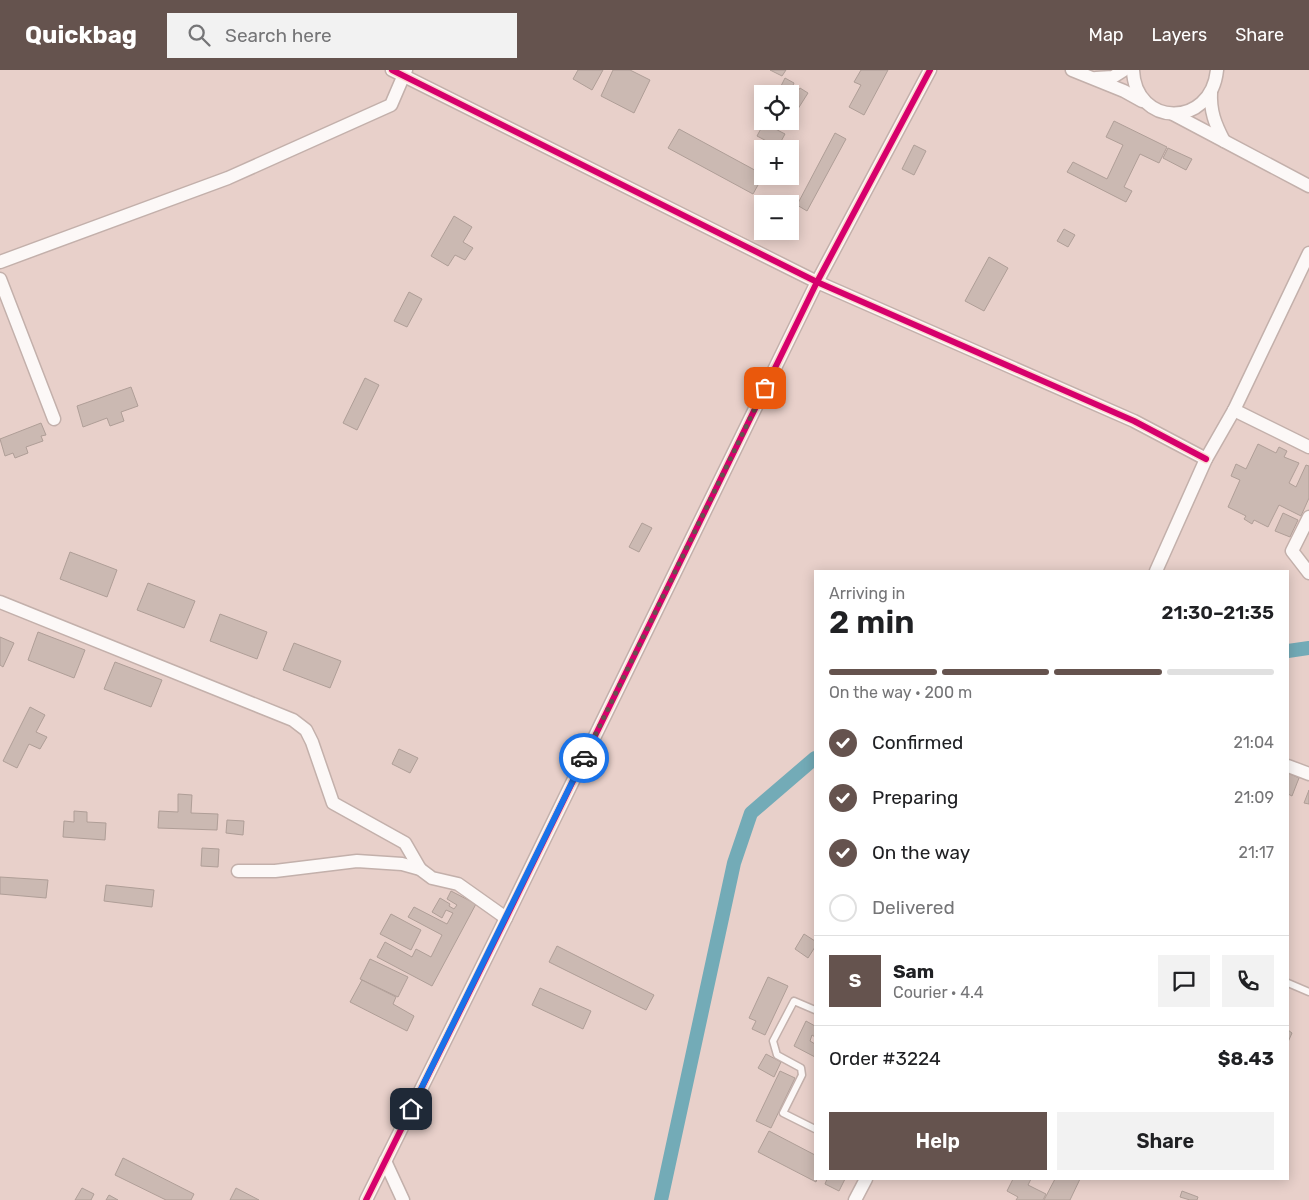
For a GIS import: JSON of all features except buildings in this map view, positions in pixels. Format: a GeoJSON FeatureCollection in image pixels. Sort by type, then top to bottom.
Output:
{"type":"FeatureCollection","features":[{"type":"Feature","properties":{"kind":"street"},"geometry":{"type":"LineString","coordinates":[[366,1200],[817,282],[930,70]]}},
{"type":"Feature","properties":{"kind":"street"},"geometry":{"type":"LineString","coordinates":[[1072,70],[1124,91],[1159,111],[1173,114],[1309,186]]}},
{"type":"Feature","properties":{"kind":"street"},"geometry":{"type":"LineString","coordinates":[[1091,78],[1112,77],[1124,70]]}},
{"type":"Feature","properties":{"kind":"street"},"geometry":{"type":"LineString","coordinates":[[1133,70],[1133,80],[1138,93],[1147,104]]}},
{"type":"Feature","properties":{"kind":"street"},"geometry":{"type":"LineString","coordinates":[[1173,114],[1184,113],[1204,102],[1216,82],[1217,70]]}},
{"type":"Feature","properties":{"kind":"street"},"geometry":{"type":"LineString","coordinates":[[0,262],[228,178],[391,105],[401,72],[817,282],[1134,421],[1206,459]]}},
{"type":"Feature","properties":{"kind":"street"},"geometry":{"type":"LineString","coordinates":[[1211,92],[1210,107],[1224,141]]}},
{"type":"Feature","properties":{"kind":"street"},"geometry":{"type":"LineString","coordinates":[[1156,570],[1206,459],[1234,410],[1309,253]]}},
{"type":"Feature","properties":{"kind":"street"},"geometry":{"type":"LineString","coordinates":[[0,278],[54,418]]}},
{"type":"Feature","properties":{"kind":"street"},"geometry":{"type":"LineString","coordinates":[[1234,410],[1309,447]]}},
{"type":"Feature","properties":{"kind":"street"},"geometry":{"type":"LineString","coordinates":[[1309,517],[1292,551],[1309,573]]}},
{"type":"Feature","properties":{"kind":"street"},"geometry":{"type":"LineString","coordinates":[[0,602],[293,720],[306,730],[312,742],[333,803],[405,843],[420,869]]}},
{"type":"Feature","properties":{"kind":"street"},"geometry":{"type":"LineString","coordinates":[[1289,766],[1309,774]]}},
{"type":"Feature","properties":{"kind":"street"},"geometry":{"type":"LineString","coordinates":[[238,871],[275,871],[357,861],[402,864],[420,869],[432,878],[458,884],[506,918]]}},
{"type":"Feature","properties":{"kind":"street"},"geometry":{"type":"LineString","coordinates":[[386,1161],[403,1200]]}},
{"type":"Feature","properties":{"kind":"street"},"geometry":{"type":"LineString","coordinates":[[855,1200],[865,1180]]}},
{"type":"Feature","properties":{"kind":"lane"},"geometry":{"type":"LineString","coordinates":[[1289,983],[1309,992]]}},
{"type":"Feature","properties":{"kind":"lane"},"geometry":{"type":"LineString","coordinates":[[814,1010],[794,1001],[773,1041],[778,1055],[801,1068],[802,1075],[782,1113],[814,1129]]}},
{"type":"Feature","properties":{"kind":"waterway"},"geometry":{"type":"LineString","coordinates":[[1289,651],[1309,648]]}},
{"type":"Feature","properties":{"kind":"waterway"},"geometry":{"type":"LineString","coordinates":[[661,1200],[734,863],[751,813],[814,759]]}},
{"type":"Feature","properties":{"kind":"cycle path"},"geometry":{"type":"LineString","coordinates":[[392,70],[817,282],[1134,421],[1206,459]]}},
{"type":"Feature","properties":{"kind":"cycle path"},"geometry":{"type":"LineString","coordinates":[[366,1200],[817,282],[930,70]]}},
{"type":"Feature","properties":{"kind":"way so far"},"geometry":{"type":"LineString","coordinates":[[584,758],[765,388]]}},
{"type":"Feature","properties":{"kind":"route"},"geometry":{"type":"LineString","coordinates":[[411,1109],[584,758]]}}]}
